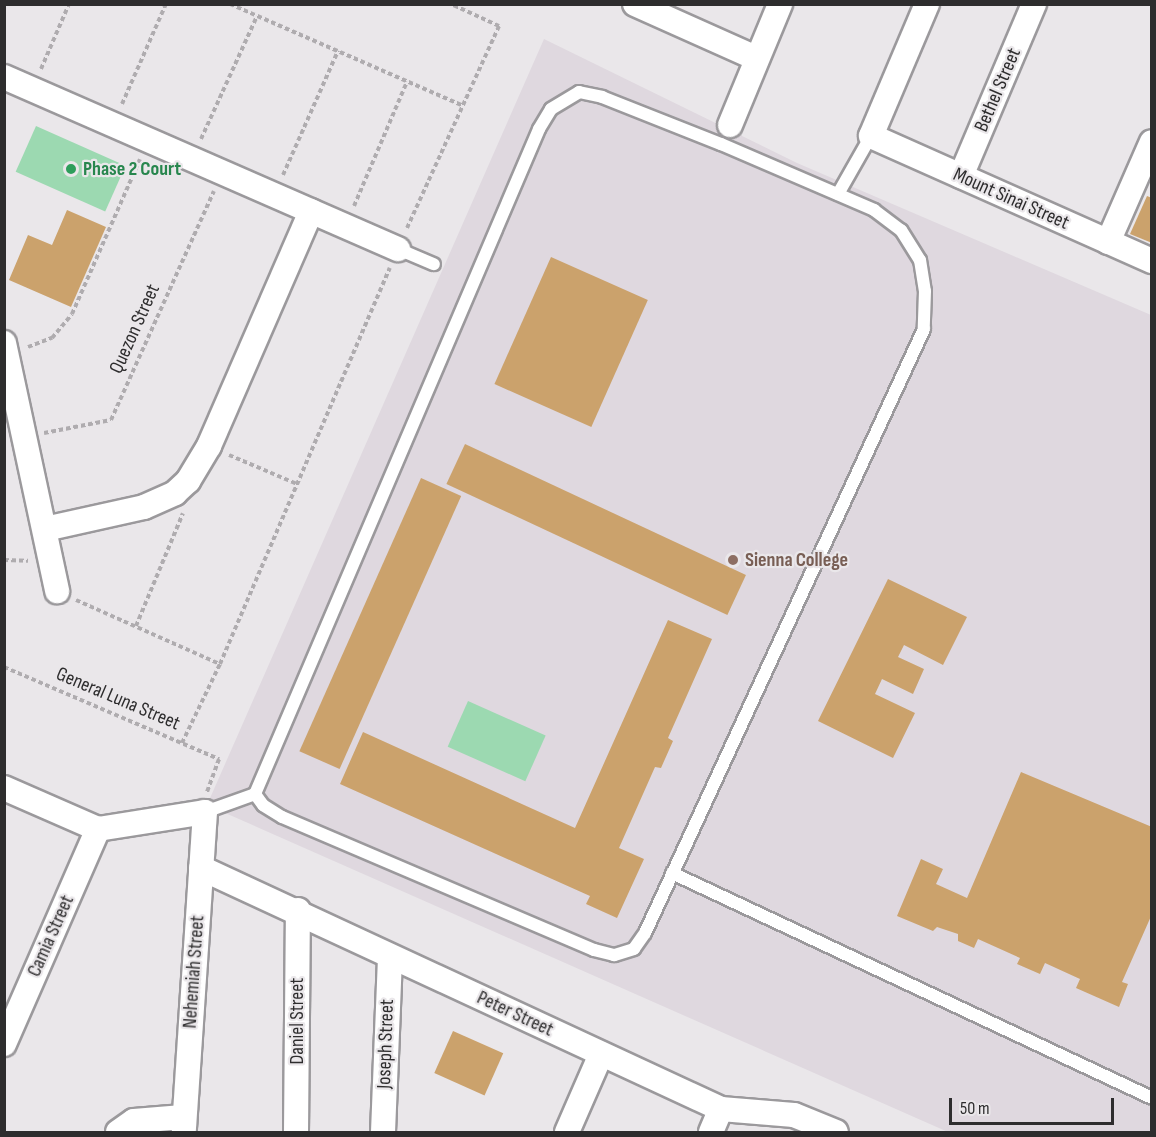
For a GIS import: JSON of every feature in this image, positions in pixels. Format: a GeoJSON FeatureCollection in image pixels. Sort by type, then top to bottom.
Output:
{"type":"FeatureCollection","features":[{"type":"Feature","properties":{"kind":"street"},"geometry":{"type":"LineString","coordinates":[[726,135],[780,4]]}},
{"type":"Feature","properties":{"kind":"street"},"geometry":{"type":"LineString","coordinates":[[871,136],[927,4]]}},
{"type":"Feature","properties":{"kind":"street","name":"Bethel Street"},"geometry":{"type":"LineString","coordinates":[[961,176],[1034,4]]}},
{"type":"Feature","properties":{"kind":"street"},"geometry":{"type":"LineString","coordinates":[[638,5],[756,58]]}},
{"type":"Feature","properties":{"kind":"street"},"geometry":{"type":"LineString","coordinates":[[4,77],[398,249]]}},
{"type":"Feature","properties":{"kind":"street","name":"Mount Sinai Street"},"geometry":{"type":"LineString","coordinates":[[871,136],[1152,261]]}},
{"type":"Feature","properties":{"kind":"street"},"geometry":{"type":"LineString","coordinates":[[1108,242],[1152,142]]}},
{"type":"Feature","properties":{"kind":"street"},"geometry":{"type":"LineString","coordinates":[[45,529],[144,507],[175,493],[188,481],[209,446],[311,211]]}},
{"type":"Feature","properties":{"kind":"street"},"geometry":{"type":"LineString","coordinates":[[6,348],[57,591]]}},
{"type":"Feature","properties":{"kind":"street"},"geometry":{"type":"LineString","coordinates":[[4,788],[98,829],[205,812]]}},
{"type":"Feature","properties":{"kind":"street","name":"Nehemiah Street"},"geometry":{"type":"LineString","coordinates":[[183,1125],[205,812]]}},
{"type":"Feature","properties":{"kind":"street","name":"Camia Street"},"geometry":{"type":"LineString","coordinates":[[4,1044],[98,829]]}},
{"type":"Feature","properties":{"kind":"street","name":"Peter Street"},"geometry":{"type":"LineString","coordinates":[[201,868],[298,910],[390,956],[721,1109],[794,1115],[829,1131]]}},
{"type":"Feature","properties":{"kind":"street","name":"Daniel Street"},"geometry":{"type":"LineString","coordinates":[[296,1132],[298,910]]}},
{"type":"Feature","properties":{"kind":"street","name":"Joseph Street"},"geometry":{"type":"LineString","coordinates":[[383,1132],[390,956]]}},
{"type":"Feature","properties":{"kind":"street"},"geometry":{"type":"LineString","coordinates":[[567,1132],[601,1054]]}},
{"type":"Feature","properties":{"kind":"street"},"geometry":{"type":"LineString","coordinates":[[711,1132],[721,1109]]}},
{"type":"Feature","properties":{"kind":"street"},"geometry":{"type":"LineString","coordinates":[[118,1132],[134,1121],[183,1125]]}},
{"type":"Feature","properties":{"kind":"lane"},"geometry":{"type":"LineString","coordinates":[[205,812],[255,794],[551,109],[579,92],[602,96],[726,135],[838,194],[874,210],[901,230],[920,260],[925,291],[924,329],[672,873],[634,950],[614,955],[594,950],[282,817],[262,805],[255,794]]}},
{"type":"Feature","properties":{"kind":"lane"},"geometry":{"type":"LineString","coordinates":[[838,194],[871,136]]}},
{"type":"Feature","properties":{"kind":"lane"},"geometry":{"type":"LineString","coordinates":[[398,249],[434,264]]}},
{"type":"Feature","properties":{"kind":"lane"},"geometry":{"type":"LineString","coordinates":[[672,873],[1152,1098]]}},
{"type":"Feature","properties":{"kind":"path"},"geometry":{"type":"LineString","coordinates":[[32,89],[69,4]]}},
{"type":"Feature","properties":{"kind":"path"},"geometry":{"type":"LineString","coordinates":[[113,124],[166,4]]}},
{"type":"Feature","properties":{"kind":"path"},"geometry":{"type":"LineString","coordinates":[[230,4],[463,106]]}},
{"type":"Feature","properties":{"kind":"path"},"geometry":{"type":"LineString","coordinates":[[182,743],[220,664],[398,249],[499,26],[451,4]]}},
{"type":"Feature","properties":{"kind":"path"},"geometry":{"type":"LineString","coordinates":[[192,159],[256,16]]}},
{"type":"Feature","properties":{"kind":"path"},"geometry":{"type":"LineString","coordinates":[[274,195],[338,51]]}},
{"type":"Feature","properties":{"kind":"path"},"geometry":{"type":"LineString","coordinates":[[345,226],[407,82]]}},
{"type":"Feature","properties":{"kind":"path"},"geometry":{"type":"LineString","coordinates":[[6,348],[52,338],[72,314],[148,140]]}},
{"type":"Feature","properties":{"kind":"path","name":"Quezon Street"},"geometry":{"type":"LineString","coordinates":[[26,436],[111,420],[222,172]]}},
{"type":"Feature","properties":{"kind":"path"},"geometry":{"type":"LineString","coordinates":[[209,446],[297,484]]}},
{"type":"Feature","properties":{"kind":"path"},"geometry":{"type":"LineString","coordinates":[[136,626],[182,516],[188,481]]}},
{"type":"Feature","properties":{"kind":"path"},"geometry":{"type":"LineString","coordinates":[[57,591],[220,664]]}},
{"type":"Feature","properties":{"kind":"path","name":"General Luna Street"},"geometry":{"type":"LineString","coordinates":[[4,667],[219,759],[209,786],[205,812]]}},
{"type":"Feature","properties":{"kind":"shaded area","name":"Sienna College"},"geometry":{"type":"Polygon","coordinates":[[[544,39],[797,163],[1151,315],[1151,1132],[948,1132],[207,805],[544,39]]]}},
{"type":"Feature","properties":{"kind":"green space","name":"Phase 2 Court"},"geometry":{"type":"Polygon","coordinates":[[[36,126],[126,166],[105,212],[16,172],[36,126]]]}},
{"type":"Feature","properties":{"kind":"green space"},"geometry":{"type":"Polygon","coordinates":[[[468,701],[546,736],[525,781],[448,747],[468,701]]]}},
{"type":"Feature","properties":{"kind":"building"},"geometry":{"type":"Polygon","coordinates":[[[1147,196],[1152,198],[1152,243],[1130,234],[1147,196]]]}},
{"type":"Feature","properties":{"kind":"building"},"geometry":{"type":"Polygon","coordinates":[[[67,210],[106,227],[71,307],[9,280],[28,235],[52,245],[67,210]]]}},
{"type":"Feature","properties":{"kind":"building"},"geometry":{"type":"Polygon","coordinates":[[[551,257],[648,300],[591,427],[494,384],[551,257]]]}},
{"type":"Feature","properties":{"kind":"building"},"geometry":{"type":"Polygon","coordinates":[[[465,444],[746,575],[727,615],[446,484],[465,444]]]}},
{"type":"Feature","properties":{"kind":"building"},"geometry":{"type":"Polygon","coordinates":[[[421,478],[461,496],[340,769],[299,751],[421,478]]]}},
{"type":"Feature","properties":{"kind":"building"},"geometry":{"type":"Polygon","coordinates":[[[888,579],[967,617],[943,665],[904,645],[898,657],[924,669],[913,694],[882,679],[875,694],[915,713],[893,758],[818,721],[888,579]]]}},
{"type":"Feature","properties":{"kind":"building"},"geometry":{"type":"Polygon","coordinates":[[[668,620],[712,639],[668,738],[673,741],[661,768],[655,767],[619,848],[644,859],[617,918],[586,904],[590,896],[340,784],[363,732],[575,828],[668,620]]]}},
{"type":"Feature","properties":{"kind":"building"},"geometry":{"type":"Polygon","coordinates":[[[1021,772],[1152,827],[1152,914],[1122,982],[1128,984],[1119,1007],[1076,988],[1080,979],[1045,963],[1040,974],[1017,964],[1020,958],[978,939],[974,948],[958,941],[958,934],[937,927],[933,931],[897,916],[921,859],[943,869],[936,884],[967,898],[1021,772]]]}},
{"type":"Feature","properties":{"kind":"building"},"geometry":{"type":"Polygon","coordinates":[[[453,1031],[503,1053],[485,1095],[434,1073],[453,1031]]]}},
{"type":"Feature","properties":{"kind":"place","name":"Phase 2 Court"},"geometry":{"type":"Point","coordinates":[71,169]}},
{"type":"Feature","properties":{"kind":"place","name":"Sienna College"},"geometry":{"type":"Point","coordinates":[733,560]}}]}
